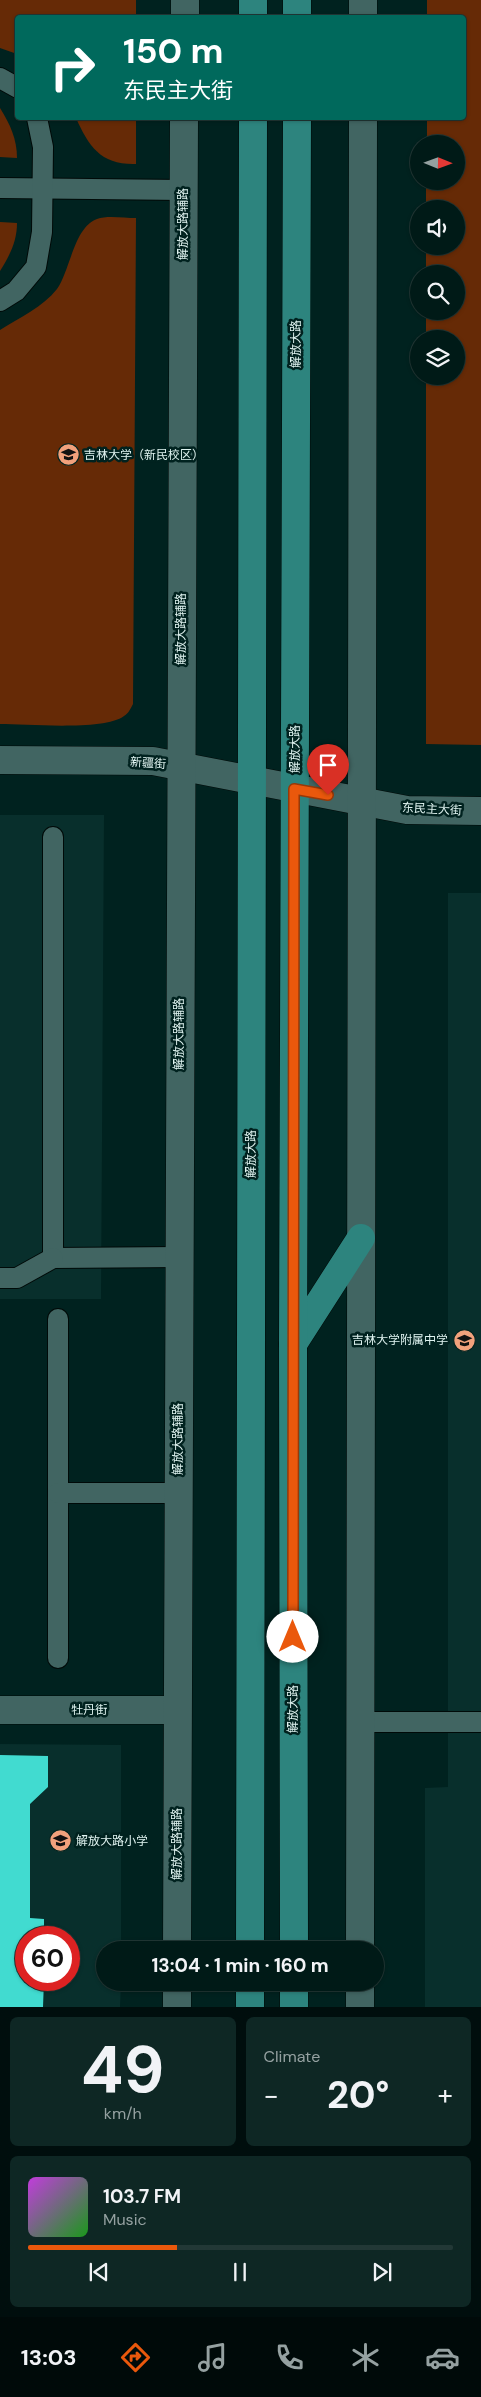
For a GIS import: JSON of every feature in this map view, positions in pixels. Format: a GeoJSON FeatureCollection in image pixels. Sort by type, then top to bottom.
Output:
{"type":"FeatureCollection","features":[{"type":"Feature","properties":{"kind":"main road"},"geometry":{"type":"LineString","coordinates":[[253,0],[253,15]]}},
{"type":"Feature","properties":{"kind":"main road"},"geometry":{"type":"LineString","coordinates":[[297,0],[297,15]]}},
{"type":"Feature","properties":{"kind":"main road","name":"解放大路"},"geometry":{"type":"LineString","coordinates":[[250,1941],[253,120]]}},
{"type":"Feature","properties":{"kind":"main road","name":"解放大路"},"geometry":{"type":"LineString","coordinates":[[294,1941],[293,1344],[297,120]]}},
{"type":"Feature","properties":{"kind":"main road"},"geometry":{"type":"LineString","coordinates":[[293,1344],[361,1238]]}},
{"type":"Feature","properties":{"kind":"main road"},"geometry":{"type":"LineString","coordinates":[[250,1991],[250,2007]]}},
{"type":"Feature","properties":{"kind":"main road"},"geometry":{"type":"LineString","coordinates":[[294,1991],[294,2007]]}},
{"type":"Feature","properties":{"kind":"street"},"geometry":{"type":"LineString","coordinates":[[185,0],[185,15]]}},
{"type":"Feature","properties":{"kind":"street"},"geometry":{"type":"LineString","coordinates":[[363,0],[363,15]]}},
{"type":"Feature","properties":{"kind":"street","name":"解放大路辅路"},"geometry":{"type":"LineString","coordinates":[[177,1941],[180,766],[184,120]]}},
{"type":"Feature","properties":{"kind":"street"},"geometry":{"type":"LineString","coordinates":[[360,1941],[362,120]]}},
{"type":"Feature","properties":{"kind":"street","name":"新疆街"},"geometry":{"type":"LineString","coordinates":[[0,760],[153,761],[252,779],[294,789]]}},
{"type":"Feature","properties":{"kind":"street","name":"东民主大街"},"geometry":{"type":"LineString","coordinates":[[294,789],[407,810],[481,811]]}},
{"type":"Feature","properties":{"kind":"street","name":"牡丹街"},"geometry":{"type":"LineString","coordinates":[[0,1710],[178,1710]]}},
{"type":"Feature","properties":{"kind":"street"},"geometry":{"type":"LineString","coordinates":[[177,1991],[177,2007]]}},
{"type":"Feature","properties":{"kind":"street"},"geometry":{"type":"LineString","coordinates":[[360,1991],[360,2007]]}},
{"type":"Feature","properties":{"kind":"lane"},"geometry":{"type":"LineString","coordinates":[[0,78],[15,86]]}},
{"type":"Feature","properties":{"kind":"lane"},"geometry":{"type":"LineString","coordinates":[[0,301],[16,291],[36,267],[42,232],[43,147],[37,120]]}},
{"type":"Feature","properties":{"kind":"lane"},"geometry":{"type":"LineString","coordinates":[[0,188],[183,190]]}},
{"type":"Feature","properties":{"kind":"lane"},"geometry":{"type":"LineString","coordinates":[[53,837],[53,1258]]}},
{"type":"Feature","properties":{"kind":"lane"},"geometry":{"type":"LineString","coordinates":[[0,1278],[17,1278],[53,1258],[179,1257]]}},
{"type":"Feature","properties":{"kind":"lane"},"geometry":{"type":"LineString","coordinates":[[58,1319],[58,1658]]}},
{"type":"Feature","properties":{"kind":"lane"},"geometry":{"type":"LineString","coordinates":[[58,1493],[178,1492]]}},
{"type":"Feature","properties":{"kind":"lane"},"geometry":{"type":"LineString","coordinates":[[360,1722],[481,1722]]}},
{"type":"Feature","properties":{"kind":"shaded area"},"geometry":{"type":"Polygon","coordinates":[[[0,0],[136,0],[136,15],[15,15],[15,53],[0,48],[0,0]]]}},
{"type":"Feature","properties":{"kind":"shaded area"},"geometry":{"type":"Polygon","coordinates":[[[427,0],[481,0],[481,745],[426,744],[426,385],[465,385],[465,330],[426,330],[426,320],[465,320],[465,265],[426,265],[426,255],[465,255],[465,200],[426,200],[426,190],[465,190],[465,135],[427,135],[427,120],[466,120],[466,15],[427,15],[427,0]]]}},
{"type":"Feature","properties":{"kind":"shaded area"},"geometry":{"type":"Polygon","coordinates":[[[0,108],[12,132],[16,144],[17,158],[0,157],[0,108]]]}},
{"type":"Feature","properties":{"kind":"shaded area"},"geometry":{"type":"Polygon","coordinates":[[[77,120],[136,120],[136,164],[105,158],[91,146],[77,120]]]}},
{"type":"Feature","properties":{"kind":"shaded area","name":"吉林大学（新民校区）"},"geometry":{"type":"Polygon","coordinates":[[[106,217],[136,218],[133,704],[124,716],[114,721],[100,724],[65,726],[0,724],[0,330],[38,307],[57,289],[78,240],[89,224],[97,219],[106,217]]]}},
{"type":"Feature","properties":{"kind":"shaded area"},"geometry":{"type":"Polygon","coordinates":[[[0,222],[17,223],[16,236],[12,248],[0,271],[0,222]]]}},
{"type":"Feature","properties":{"kind":"shaded area"},"geometry":{"type":"Polygon","coordinates":[[[0,815],[104,815],[101,1299],[0,1299],[0,815]]]}},
{"type":"Feature","properties":{"kind":"shaded area","name":"吉林大学附属中学"},"geometry":{"type":"Polygon","coordinates":[[[448,893],[481,893],[481,2007],[425,2007],[425,1788],[448,1787],[448,893]]]}},
{"type":"Feature","properties":{"kind":"shaded area","name":"解放大路小学"},"geometry":{"type":"Polygon","coordinates":[[[0,1744],[121,1745],[121,1941],[96,1941],[96,1991],[121,1991],[120,2007],[0,2007],[0,1744]]]}},
{"type":"Feature","properties":{"kind":"building"},"geometry":{"type":"Polygon","coordinates":[[[0,1755],[48,1756],[48,1787],[30,1804],[30,1918],[44,1919],[44,1926],[15,1926],[15,1991],[44,1991],[43,2007],[0,2007],[0,1755]]]}},
{"type":"Feature","properties":{"kind":"place","name":"吉林大学（新民校区）"},"geometry":{"type":"Point","coordinates":[68,455]}},
{"type":"Feature","properties":{"kind":"place","name":"吉林大学附属中学"},"geometry":{"type":"Point","coordinates":[464,1340]}},
{"type":"Feature","properties":{"kind":"place","name":"解放大路小学"},"geometry":{"type":"Point","coordinates":[60,1841]}},
{"type":"Feature","properties":{"kind":"route"},"geometry":{"type":"LineString","coordinates":[[293,1637],[294,789],[328,795]]}}]}
